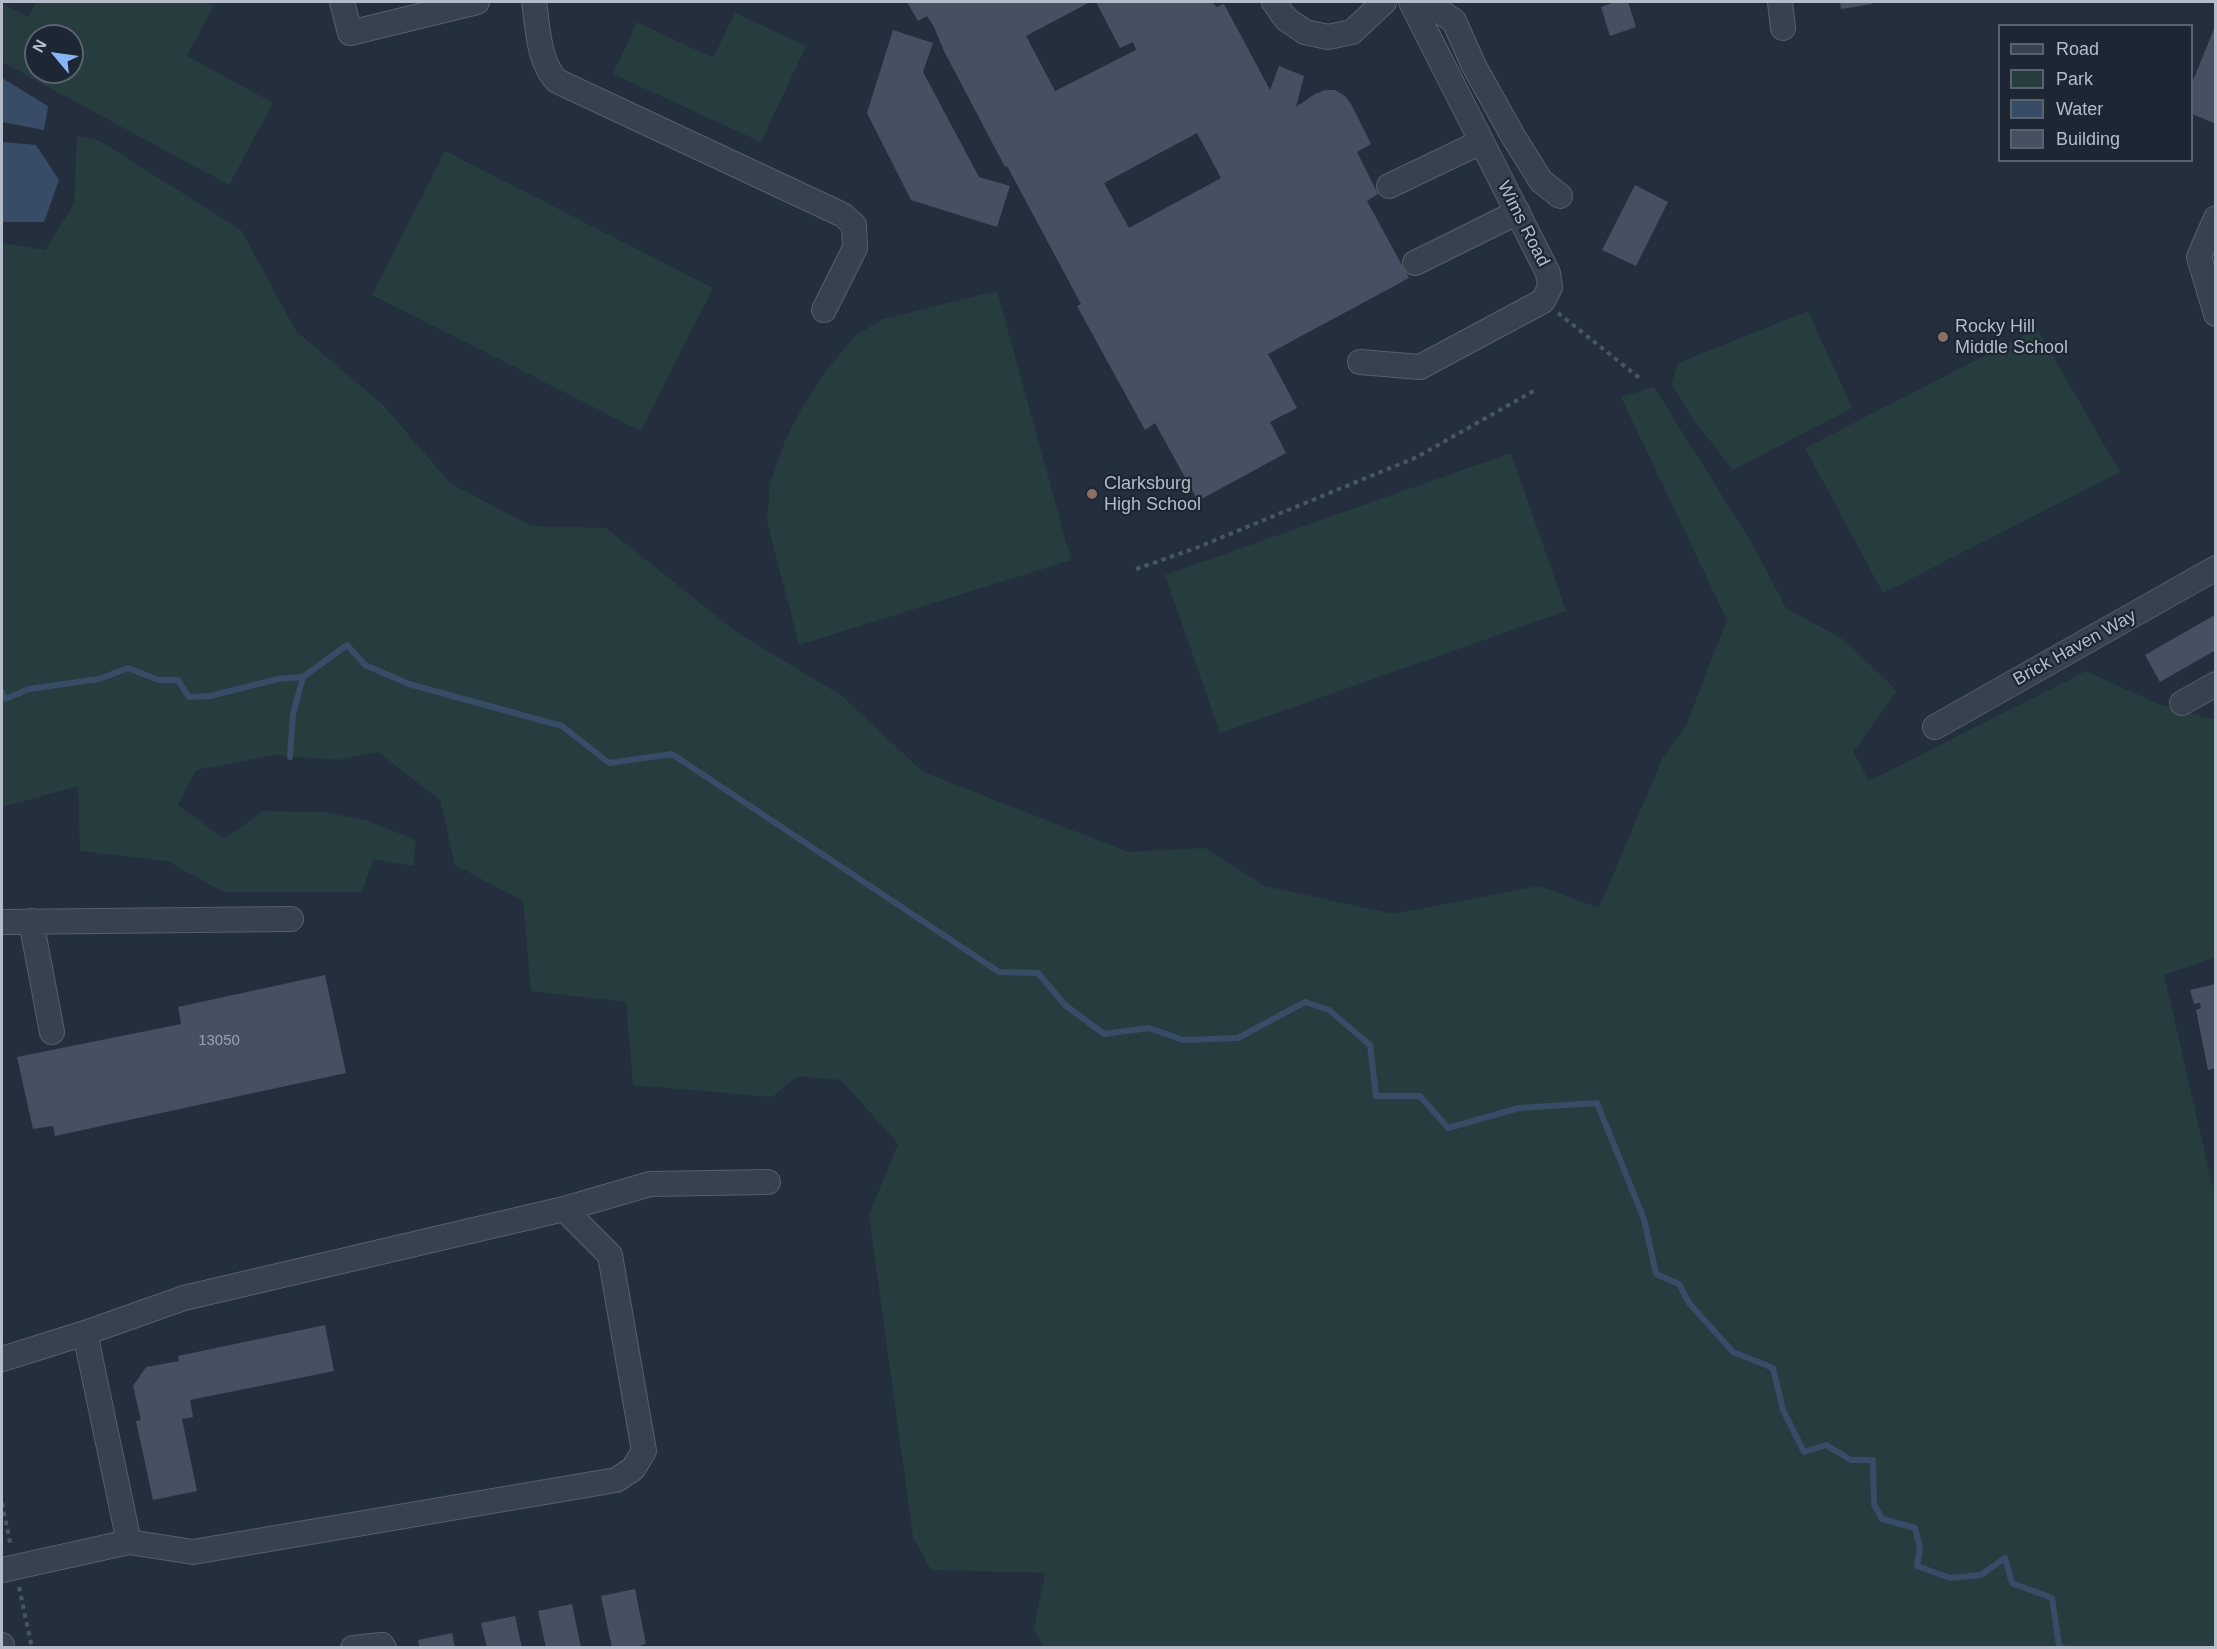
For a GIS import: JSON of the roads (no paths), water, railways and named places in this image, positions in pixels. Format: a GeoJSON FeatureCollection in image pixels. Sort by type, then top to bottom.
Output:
{"type":"FeatureCollection","features":[{"type":"Feature","properties":{"kind":"street"},"geometry":{"type":"LineString","coordinates":[[342,2],[350,33],[477,2]]}},
{"type":"Feature","properties":{"kind":"street"},"geometry":{"type":"LineString","coordinates":[[534,2],[548,72],[557,81],[843,215],[854,225],[855,248],[824,310]]}},
{"type":"Feature","properties":{"kind":"street"},"geometry":{"type":"LineString","coordinates":[[1274,2],[1286,19],[1305,32],[1328,37],[1352,32],[1384,2]]}},
{"type":"Feature","properties":{"kind":"street","name":"Wims Road"},"geometry":{"type":"LineString","coordinates":[[1359,362],[1420,367],[1543,301],[1550,287],[1548,273],[1411,2]]}},
{"type":"Feature","properties":{"kind":"street"},"geometry":{"type":"LineString","coordinates":[[1426,2],[1454,21],[1474,66],[1540,181],[1560,196]]}},
{"type":"Feature","properties":{"kind":"street"},"geometry":{"type":"LineString","coordinates":[[1780,2],[1783,28]]}},
{"type":"Feature","properties":{"kind":"street"},"geometry":{"type":"LineString","coordinates":[[1389,186],[1481,142]]}},
{"type":"Feature","properties":{"kind":"street"},"geometry":{"type":"LineString","coordinates":[[1415,263],[1518,213]]}},
{"type":"Feature","properties":{"kind":"street"},"geometry":{"type":"LineString","coordinates":[[2214,228],[2199,257],[2216,314]]}},
{"type":"Feature","properties":{"kind":"street","name":"Brick Haven Way"},"geometry":{"type":"LineString","coordinates":[[1935,727],[2216,568]]}},
{"type":"Feature","properties":{"kind":"street"},"geometry":{"type":"LineString","coordinates":[[2182,703],[2216,684]]}},
{"type":"Feature","properties":{"kind":"street"},"geometry":{"type":"LineString","coordinates":[[2,922],[291,920]]}},
{"type":"Feature","properties":{"kind":"street"},"geometry":{"type":"LineString","coordinates":[[31,921],[52,1032]]}},
{"type":"Feature","properties":{"kind":"street"},"geometry":{"type":"LineString","coordinates":[[2,1359],[184,1298],[564,1209],[650,1185],[768,1182]]}},
{"type":"Feature","properties":{"kind":"street"},"geometry":{"type":"LineString","coordinates":[[2,1570],[129,1542],[193,1552],[616,1480],[633,1469],[644,1451],[610,1255],[564,1209]]}},
{"type":"Feature","properties":{"kind":"street"},"geometry":{"type":"LineString","coordinates":[[85,1333],[129,1542]]}},
{"type":"Feature","properties":{"kind":"street"},"geometry":{"type":"LineString","coordinates":[[353,1647],[383,1646]]}},
{"type":"Feature","properties":{"kind":"water"},"geometry":{"type":"Polygon","coordinates":[[[2,78],[48,106],[44,130],[2,122],[2,78]]]}},
{"type":"Feature","properties":{"kind":"water"},"geometry":{"type":"Polygon","coordinates":[[[2,142],[36,145],[59,180],[44,222],[2,222],[2,142]]]}},
{"type":"Feature","properties":{"kind":"waterway"},"geometry":{"type":"LineString","coordinates":[[2,692],[5,699],[29,689],[99,679],[128,668],[159,680],[178,680],[189,697],[210,696],[278,679],[303,677],[347,645],[365,665],[409,684],[562,726],[609,763],[672,754],[999,972],[1038,973],[1065,1005],[1104,1034],[1149,1028],[1183,1040],[1238,1038],[1305,1002],[1329,1010],[1370,1045],[1376,1096],[1420,1096],[1448,1128],[1519,1108],[1597,1103],[1644,1219],[1656,1274],[1679,1284],[1689,1303],[1733,1352],[1773,1368],[1783,1410],[1804,1452],[1826,1445],[1851,1460],[1873,1460],[1874,1504],[1882,1519],[1915,1528],[1920,1548],[1917,1566],[1950,1578],[1981,1575],[2005,1558],[2012,1583],[2052,1598],[2059,1645],[2063,1648]]}},
{"type":"Feature","properties":{"kind":"waterway"},"geometry":{"type":"LineString","coordinates":[[290,757],[293,714],[303,677]]}},
{"type":"Feature","properties":{"kind":"place","name":"Rocky Hill Middle School"},"geometry":{"type":"Point","coordinates":[1943,337]}},
{"type":"Feature","properties":{"kind":"place","name":"Clarksburg High School"},"geometry":{"type":"Point","coordinates":[1092,494]}}]}
